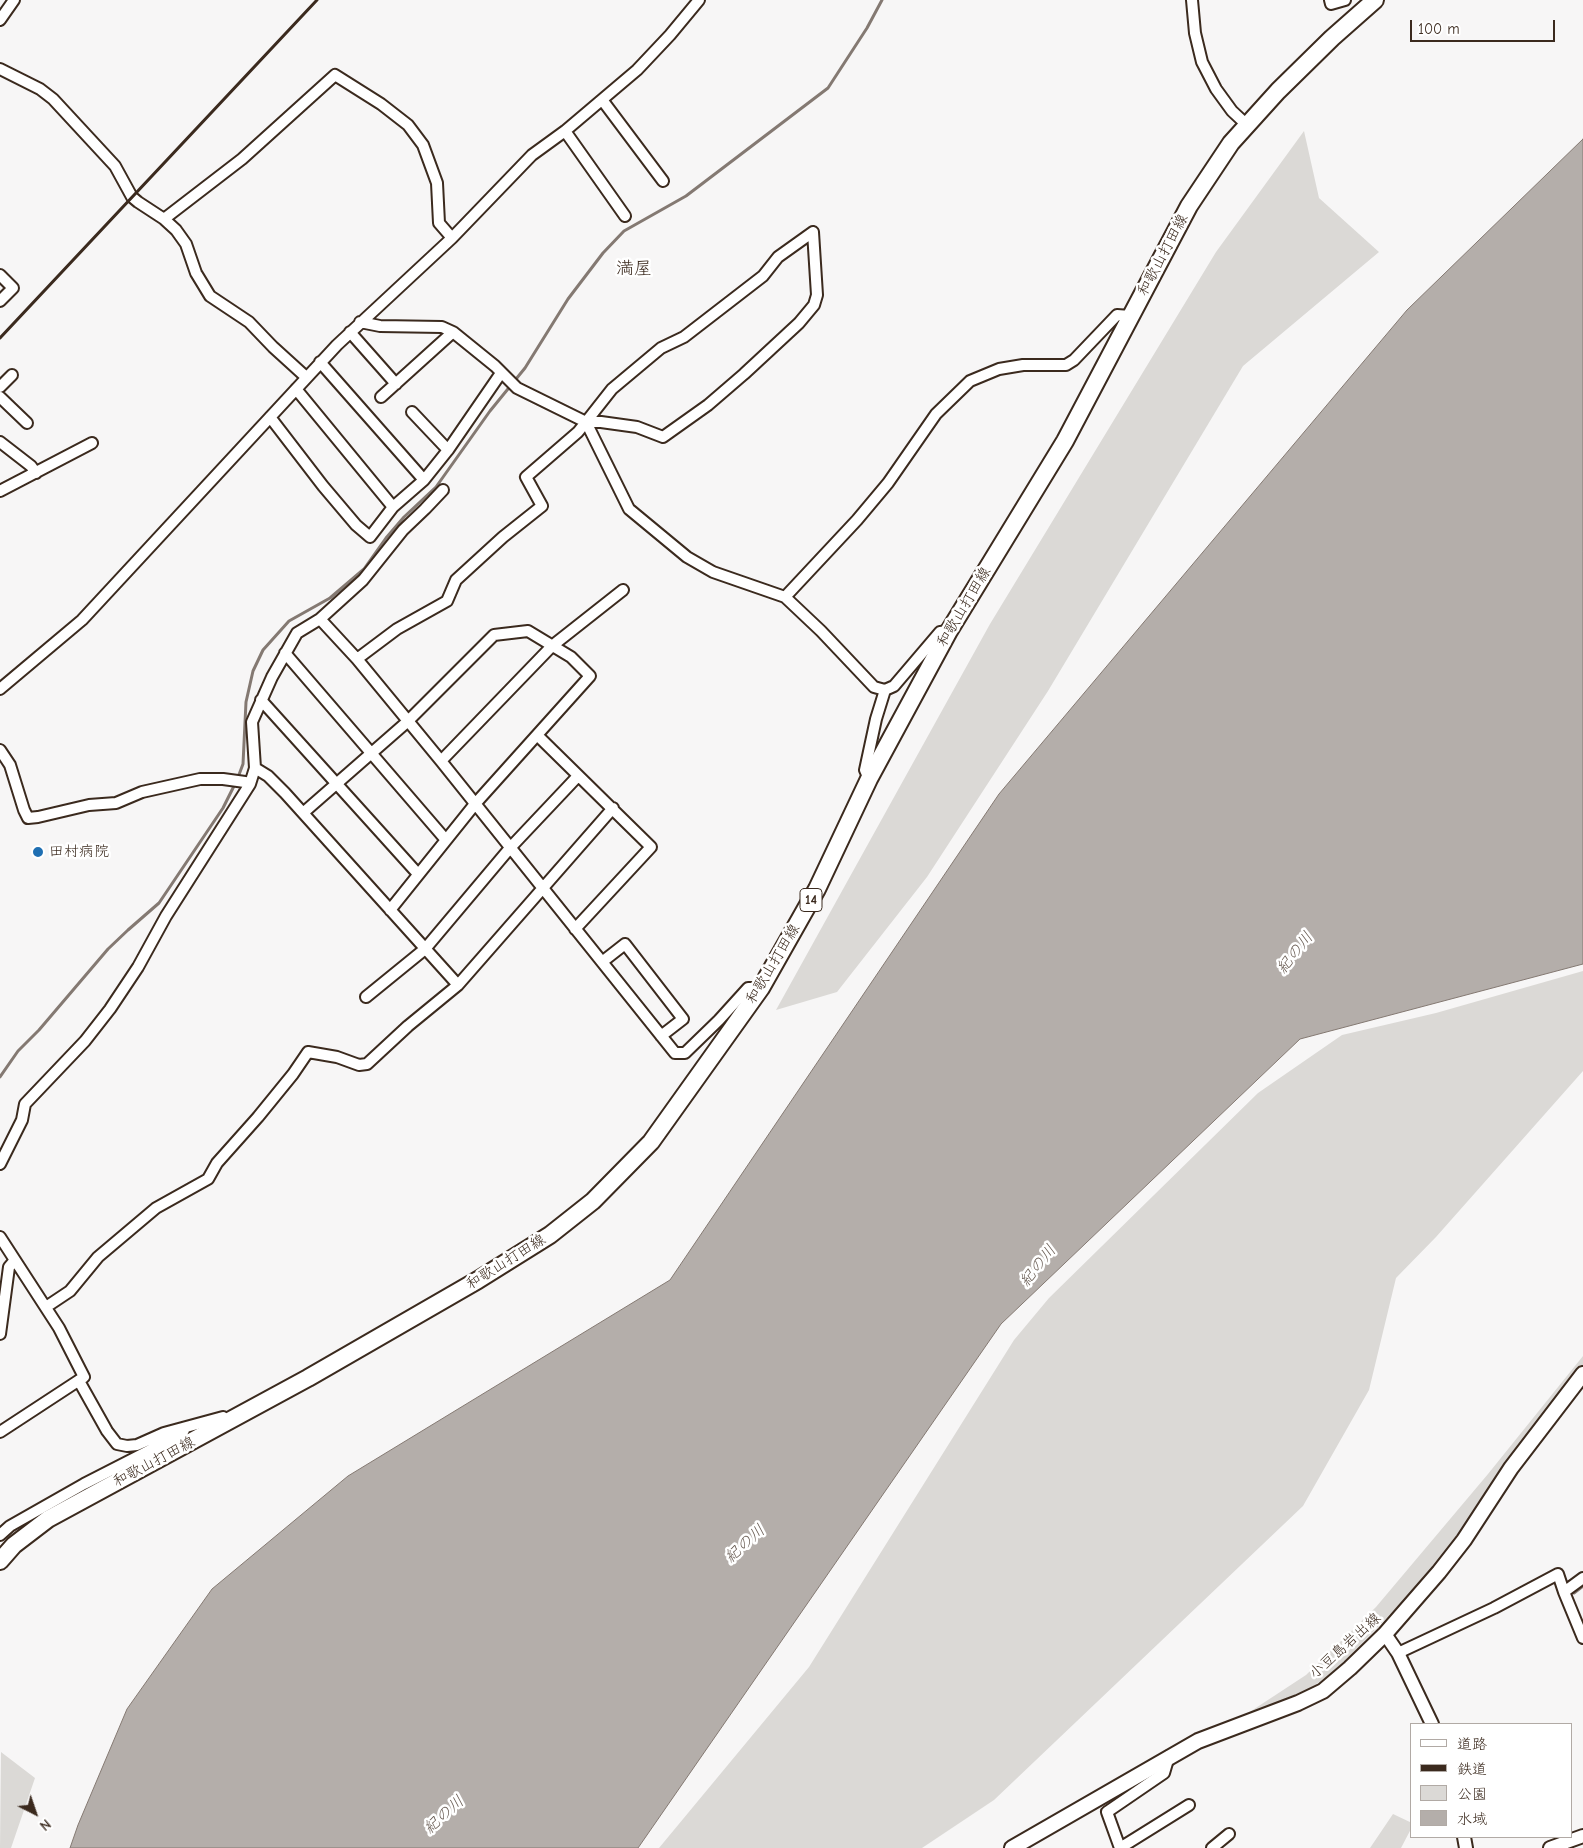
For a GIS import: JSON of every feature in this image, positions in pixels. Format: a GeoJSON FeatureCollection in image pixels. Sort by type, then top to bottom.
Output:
{"type":"FeatureCollection","features":[{"type":"Feature","properties":{"kind":"main road","name":"和歌山打田線"},"geometry":{"type":"LineString","coordinates":[[0,1561],[14,1545],[48,1519],[229,1422],[478,1280],[550,1235],[593,1201],[651,1142],[761,988],[817,889],[870,779],[949,630],[1065,441],[1189,206],[1230,143],[1278,91],[1332,38],[1375,0]]}},
{"type":"Feature","properties":{"kind":"main road","name":"小豆島岩出線"},"geometry":{"type":"LineString","coordinates":[[1012,1848],[1198,1741],[1298,1703],[1323,1691],[1385,1634],[1439,1572],[1464,1540],[1511,1468],[1583,1374]]}},
{"type":"Feature","properties":{"kind":"street"},"geometry":{"type":"LineString","coordinates":[[0,20],[14,0]]}},
{"type":"Feature","properties":{"kind":"street"},"geometry":{"type":"LineString","coordinates":[[0,689],[82,620],[320,362],[360,322],[452,238],[532,155],[603,101],[637,70],[699,0]]}},
{"type":"Feature","properties":{"kind":"street"},"geometry":{"type":"LineString","coordinates":[[1192,0],[1195,33],[1202,62],[1216,89],[1232,111],[1247,125]]}},
{"type":"Feature","properties":{"kind":"street"},"geometry":{"type":"LineString","coordinates":[[1330,0],[1331,4],[1345,0]]}},
{"type":"Feature","properties":{"kind":"street"},"geometry":{"type":"LineString","coordinates":[[0,69],[40,89],[53,99],[115,166],[132,197],[164,219],[176,230],[186,244],[196,273],[210,296],[249,322],[306,378]]}},
{"type":"Feature","properties":{"kind":"street"},"geometry":{"type":"LineString","coordinates":[[164,219],[242,159],[335,75],[381,104],[408,126],[423,145],[437,182],[439,223],[452,238]]}},
{"type":"Feature","properties":{"kind":"street"},"geometry":{"type":"LineString","coordinates":[[603,101],[663,181]]}},
{"type":"Feature","properties":{"kind":"street"},"geometry":{"type":"LineString","coordinates":[[565,131],[625,216]]}},
{"type":"Feature","properties":{"kind":"street"},"geometry":{"type":"LineString","coordinates":[[357,659],[397,629],[447,601],[456,580],[490,548],[542,506],[526,477],[578,432],[586,422],[612,389],[661,348],[684,337],[763,276],[778,257],[813,232],[817,295],[814,305],[798,324],[708,405],[663,437],[637,427],[586,422],[517,388],[453,332],[442,327],[380,326],[360,322]]}},
{"type":"Feature","properties":{"kind":"street"},"geometry":{"type":"LineString","coordinates":[[0,275],[13,288],[0,301]]}},
{"type":"Feature","properties":{"kind":"street"},"geometry":{"type":"LineString","coordinates":[[785,597],[857,520],[888,483],[936,414],[970,381],[999,369],[1024,365],[1066,365],[1074,360],[1117,315],[1130,316]]}},
{"type":"Feature","properties":{"kind":"street"},"geometry":{"type":"LineString","coordinates":[[350,332],[396,384]]}},
{"type":"Feature","properties":{"kind":"street"},"geometry":{"type":"LineString","coordinates":[[381,397],[453,332]]}},
{"type":"Feature","properties":{"kind":"street"},"geometry":{"type":"LineString","coordinates":[[320,362],[424,480]]}},
{"type":"Feature","properties":{"kind":"street"},"geometry":{"type":"LineString","coordinates":[[0,388],[12,375]]}},
{"type":"Feature","properties":{"kind":"street"},"geometry":{"type":"LineString","coordinates":[[270,417],[323,486],[356,525],[370,537],[394,508],[424,480],[504,377]]}},
{"type":"Feature","properties":{"kind":"street"},"geometry":{"type":"LineString","coordinates":[[296,389],[394,508]]}},
{"type":"Feature","properties":{"kind":"street"},"geometry":{"type":"LineString","coordinates":[[0,397],[27,423]]}},
{"type":"Feature","properties":{"kind":"street"},"geometry":{"type":"LineString","coordinates":[[412,412],[448,450]]}},
{"type":"Feature","properties":{"kind":"street"},"geometry":{"type":"LineString","coordinates":[[586,422],[630,509],[687,557],[713,572],[785,597],[821,631],[874,687],[885,690],[894,686],[940,632],[949,630]]}},
{"type":"Feature","properties":{"kind":"street"},"geometry":{"type":"LineString","coordinates":[[0,442],[31,466],[36,473]]}},
{"type":"Feature","properties":{"kind":"street"},"geometry":{"type":"LineString","coordinates":[[1,488],[36,473],[92,443]]}},
{"type":"Feature","properties":{"kind":"street"},"geometry":{"type":"LineString","coordinates":[[0,1164],[22,1120],[24,1104],[85,1041],[110,1009],[138,967],[166,916],[248,783],[255,768],[252,722],[261,700],[297,633],[320,619],[363,580],[403,530],[443,490]]}},
{"type":"Feature","properties":{"kind":"street"},"geometry":{"type":"LineString","coordinates":[[441,762],[552,646],[623,590]]}},
{"type":"Feature","properties":{"kind":"street"},"geometry":{"type":"LineString","coordinates":[[320,619],[357,659],[675,1053],[685,1053],[748,988],[761,988]]}},
{"type":"Feature","properties":{"kind":"street"},"geometry":{"type":"LineString","coordinates":[[302,813],[407,722],[494,635],[528,631],[571,657],[590,676],[475,804],[390,910]]}},
{"type":"Feature","properties":{"kind":"street"},"geometry":{"type":"LineString","coordinates":[[285,653],[446,840]]}},
{"type":"Feature","properties":{"kind":"street"},"geometry":{"type":"LineString","coordinates":[[870,779],[865,770],[876,719],[885,690]]}},
{"type":"Feature","properties":{"kind":"street"},"geometry":{"type":"LineString","coordinates":[[261,700],[418,874]]}},
{"type":"Feature","properties":{"kind":"street"},"geometry":{"type":"LineString","coordinates":[[538,736],[651,847],[575,929]]}},
{"type":"Feature","properties":{"kind":"street"},"geometry":{"type":"LineString","coordinates":[[0,750],[10,765],[28,818],[89,805],[116,803],[142,792],[200,779],[223,779],[248,783]]}},
{"type":"Feature","properties":{"kind":"street"},"geometry":{"type":"LineString","coordinates":[[255,768],[268,776],[458,985]]}},
{"type":"Feature","properties":{"kind":"street"},"geometry":{"type":"LineString","coordinates":[[366,997],[425,949],[510,848],[578,776]]}},
{"type":"Feature","properties":{"kind":"street"},"geometry":{"type":"LineString","coordinates":[[46,1307],[70,1291],[98,1257],[156,1208],[208,1179],[217,1163],[258,1117],[293,1074],[308,1052],[337,1057],[358,1065],[367,1064],[408,1026],[458,985],[613,808]]}},
{"type":"Feature","properties":{"kind":"street"},"geometry":{"type":"LineString","coordinates":[[602,962],[625,944],[683,1019],[661,1036]]}},
{"type":"Feature","properties":{"kind":"street"},"geometry":{"type":"LineString","coordinates":[[0,1237],[59,1328],[84,1377],[0,1432]]}},
{"type":"Feature","properties":{"kind":"street"},"geometry":{"type":"LineString","coordinates":[[0,1334],[9,1267],[15,1260]]}},
{"type":"Feature","properties":{"kind":"street"},"geometry":{"type":"LineString","coordinates":[[79,1381],[117,1444],[137,1446],[164,1433],[223,1417],[229,1422]]}},
{"type":"Feature","properties":{"kind":"street"},"geometry":{"type":"LineString","coordinates":[[0,1535],[10,1526],[84,1484],[174,1438],[183,1432],[185,1428]]}},
{"type":"Feature","properties":{"kind":"street"},"geometry":{"type":"LineString","coordinates":[[1398,1653],[1494,1608],[1558,1574],[1583,1638]]}},
{"type":"Feature","properties":{"kind":"street"},"geometry":{"type":"LineString","coordinates":[[1564,1592],[1583,1578]]}},
{"type":"Feature","properties":{"kind":"street"},"geometry":{"type":"LineString","coordinates":[[1385,1634],[1398,1653],[1432,1723]]}},
{"type":"Feature","properties":{"kind":"street"},"geometry":{"type":"LineString","coordinates":[[1169,1756],[1164,1773],[1107,1812],[1120,1848],[1189,1805]]}},
{"type":"Feature","properties":{"kind":"street"},"geometry":{"type":"LineString","coordinates":[[1212,1848],[1229,1834]]}},
{"type":"Feature","properties":{"kind":"street"},"geometry":{"type":"LineString","coordinates":[[1550,1848],[1567,1846],[1583,1836]]}},
{"type":"Feature","properties":{"kind":"green space"},"geometry":{"type":"Polygon","coordinates":[[[1304,131],[1319,198],[1379,252],[1243,366],[1048,691],[927,877],[837,992],[776,1010],[990,624],[1216,252],[1304,131]]]}},
{"type":"Feature","properties":{"kind":"green space"},"geometry":{"type":"Polygon","coordinates":[[[1583,971],[1583,1071],[1436,1237],[1396,1278],[1369,1390],[1303,1506],[994,1800],[922,1848],[659,1848],[809,1667],[1014,1340],[1049,1298],[1258,1093],[1342,1035],[1436,1013],[1583,971]]]}},
{"type":"Feature","properties":{"kind":"green space"},"geometry":{"type":"Polygon","coordinates":[[[1583,1356],[1583,1365],[1510,1458],[1456,1543],[1430,1573],[1343,1663],[1324,1679],[1307,1690],[1242,1717],[1306,1675],[1376,1607],[1488,1474],[1583,1356]]]}},
{"type":"Feature","properties":{"kind":"green space"},"geometry":{"type":"Polygon","coordinates":[[[1,1752],[35,1778],[11,1848],[0,1848],[1,1752]]]}},
{"type":"Feature","properties":{"kind":"green space"},"geometry":{"type":"Polygon","coordinates":[[[1393,1814],[1410,1822],[1410,1831],[1401,1848],[1370,1848],[1393,1814]]]}},
{"type":"Feature","properties":{"kind":"water","name":"紀の川"},"geometry":{"type":"Polygon","coordinates":[[[1583,139],[1583,964],[1300,1039],[1001,1324],[638,1848],[70,1848],[127,1709],[212,1589],[348,1476],[670,1280],[999,794],[1407,310],[1583,139]]]}},
{"type":"Feature","properties":{"kind":"waterway"},"geometry":{"type":"LineString","coordinates":[[0,1077],[18,1051],[39,1030],[108,949],[159,903],[223,808],[243,764],[246,702],[253,671],[263,650],[289,621],[330,598],[364,569],[404,517],[436,487],[490,411],[525,368],[568,299],[603,253],[624,231],[686,196],[828,88],[867,28],[882,0]]}},
{"type":"Feature","properties":{"kind":"waterway"},"geometry":{"type":"LineString","coordinates":[[1574,1593],[1583,1586]]}},
{"type":"Feature","properties":{"kind":"railway"},"geometry":{"type":"LineString","coordinates":[[0,338],[317,0]]}},
{"type":"Feature","properties":{"kind":"place","name":"田村病院"},"geometry":{"type":"Point","coordinates":[38,852]}},
{"type":"Feature","properties":{"kind":"district","name":"満屋"},"geometry":{"type":"Point","coordinates":[634,269]}}]}
